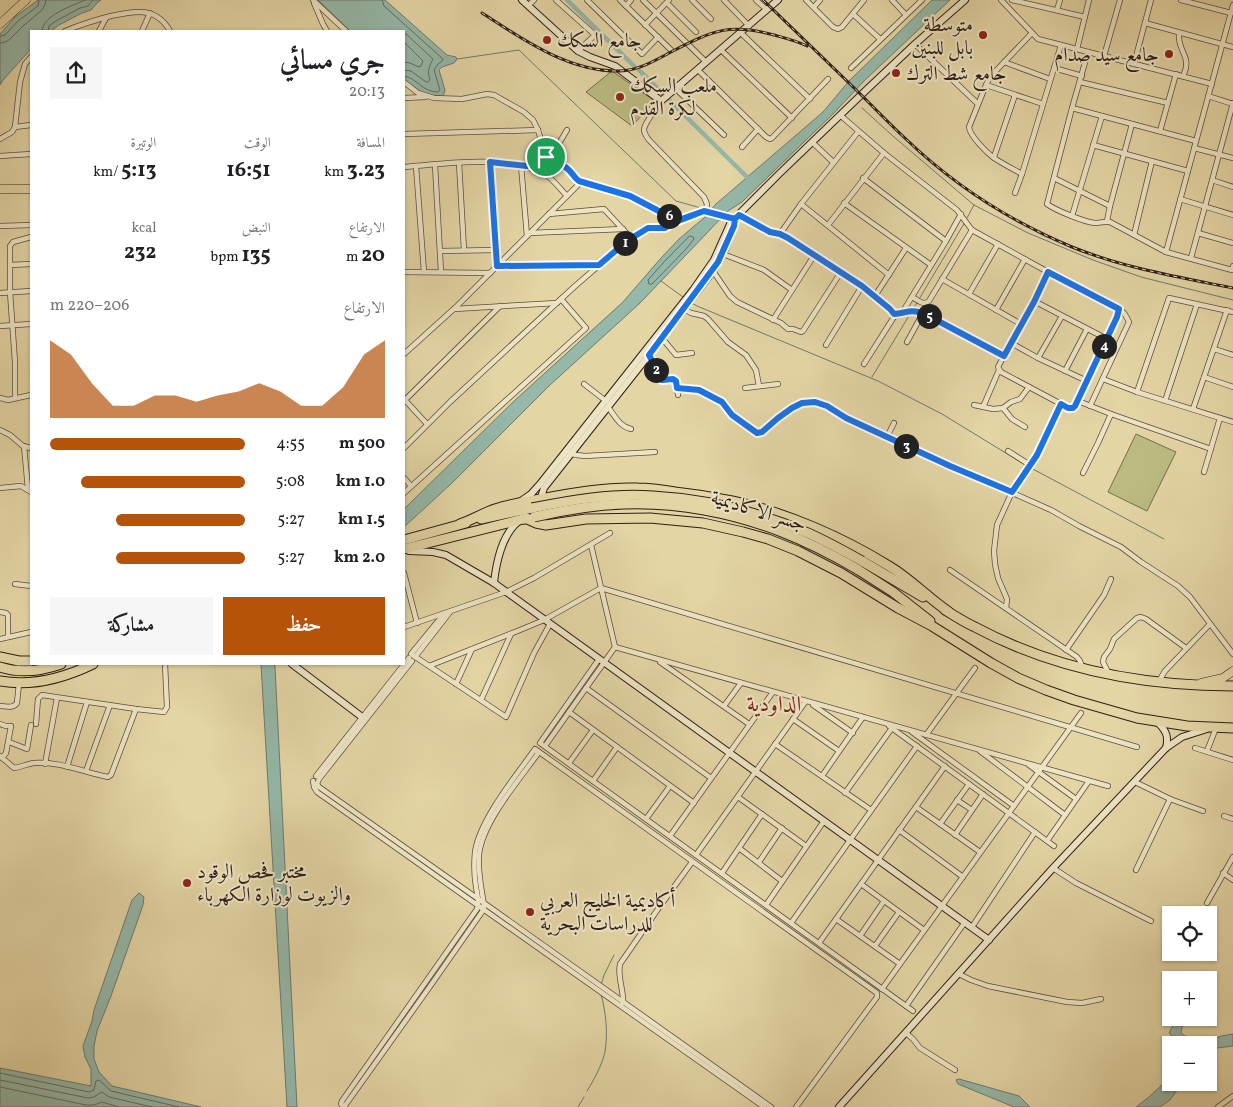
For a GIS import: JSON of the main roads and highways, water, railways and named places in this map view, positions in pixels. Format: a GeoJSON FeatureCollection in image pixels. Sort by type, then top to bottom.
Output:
{"type":"FeatureCollection","features":[{"type":"Feature","properties":{"kind":"highway"},"geometry":{"type":"LineString","coordinates":[[460,524],[494,509],[509,505],[621,488],[704,496],[749,505],[814,528],[854,546],[906,577],[949,612],[975,628],[1017,647],[1068,665],[1110,676],[1196,686],[1233,686]]}},
{"type":"Feature","properties":{"kind":"highway"},"geometry":{"type":"LineString","coordinates":[[650,518],[660,505],[660,497],[656,490]]}},
{"type":"Feature","properties":{"kind":"highway","name":"جسر الاكاديمية"},"geometry":{"type":"LineString","coordinates":[[533,512],[625,504],[652,504],[706,510],[782,532],[859,565],[949,612]]}},
{"type":"Feature","properties":{"kind":"highway"},"geometry":{"type":"LineString","coordinates":[[743,532],[749,505]]}},
{"type":"Feature","properties":{"kind":"highway"},"geometry":{"type":"LineString","coordinates":[[522,519],[533,512]]}},
{"type":"Feature","properties":{"kind":"highway"},"geometry":{"type":"LineString","coordinates":[[405,540],[460,524],[533,512]]}},
{"type":"Feature","properties":{"kind":"highway"},"geometry":{"type":"LineString","coordinates":[[405,550],[522,519],[528,519],[542,525],[586,519],[650,518],[703,523],[768,539],[798,551],[841,573],[998,667],[1046,690],[1137,718],[1187,726],[1233,728]]}},
{"type":"Feature","properties":{"kind":"highway","name":"جسر الاكاديمية"},"geometry":{"type":"LineString","coordinates":[[859,565],[947,636]]}},
{"type":"Feature","properties":{"kind":"highway"},"geometry":{"type":"LineString","coordinates":[[0,657],[30,661]]}},
{"type":"Feature","properties":{"kind":"highway"},"geometry":{"type":"LineString","coordinates":[[1,668],[27,671],[58,665]]}},
{"type":"Feature","properties":{"kind":"highway"},"geometry":{"type":"LineString","coordinates":[[0,680],[18,683],[52,680],[91,665]]}},
{"type":"Feature","properties":{"kind":"main road"},"geometry":{"type":"LineString","coordinates":[[0,24],[26,0]]}},
{"type":"Feature","properties":{"kind":"main road"},"geometry":{"type":"LineString","coordinates":[[0,189],[30,189]]}},
{"type":"Feature","properties":{"kind":"main road"},"geometry":{"type":"LineString","coordinates":[[1196,686],[1202,682],[1223,678],[1233,671]]}},
{"type":"Feature","properties":{"kind":"water"},"geometry":{"type":"Polygon","coordinates":[[[38,0],[101,0],[91,10],[52,30],[30,30],[30,50],[0,85],[0,34],[15,17],[38,0]]]}},
{"type":"Feature","properties":{"kind":"water"},"geometry":{"type":"Polygon","coordinates":[[[318,0],[385,0],[447,55],[456,57],[457,59],[454,63],[439,70],[445,90],[443,97],[432,96],[417,90],[405,81],[405,30],[349,30],[318,0]]]}},
{"type":"Feature","properties":{"kind":"water"},"geometry":{"type":"Polygon","coordinates":[[[932,0],[950,0],[864,81],[834,113],[742,202],[728,211],[640,303],[550,385],[452,483],[405,526],[405,508],[513,402],[623,302],[679,239],[705,217],[716,204],[823,112],[849,81],[932,0]]]}},
{"type":"Feature","properties":{"kind":"water"},"geometry":{"type":"Polygon","coordinates":[[[261,665],[274,665],[275,667],[297,1107],[287,1107],[261,665]]]}},
{"type":"Feature","properties":{"kind":"water"},"geometry":{"type":"Polygon","coordinates":[[[139,893],[144,897],[143,905],[97,1031],[94,1059],[99,1072],[112,1086],[201,1107],[0,1107],[0,1068],[91,1086],[91,1069],[85,1057],[83,1046],[132,900],[139,893]]]}},
{"type":"Feature","properties":{"kind":"water"},"geometry":{"type":"Polygon","coordinates":[[[1173,1026],[1182,1026],[1181,1033],[1185,1036],[1172,1036],[1169,1033],[1173,1026]]]}},
{"type":"Feature","properties":{"kind":"water"},"geometry":{"type":"Polygon","coordinates":[[[1233,1034],[1233,1046],[1217,1048],[1217,1038],[1233,1034]]]}},
{"type":"Feature","properties":{"kind":"water"},"geometry":{"type":"Polygon","coordinates":[[[959,1079],[1019,1096],[1030,1107],[1014,1107],[958,1084],[956,1080],[959,1079]]]}},
{"type":"Feature","properties":{"kind":"water"},"geometry":{"type":"Polygon","coordinates":[[[1162,1085],[1162,1091],[1176,1091],[1170,1100],[1160,1107],[1136,1107],[1162,1085]]]}},
{"type":"Feature","properties":{"kind":"waterway"},"geometry":{"type":"LineString","coordinates":[[567,0],[634,66]]}},
{"type":"Feature","properties":{"kind":"waterway"},"geometry":{"type":"LineString","coordinates":[[457,59],[519,50],[676,201],[701,208]]}},
{"type":"Feature","properties":{"kind":"waterway"},"geometry":{"type":"LineString","coordinates":[[639,70],[747,177]]}},
{"type":"Feature","properties":{"kind":"waterway"},"geometry":{"type":"LineString","coordinates":[[862,108],[974,205],[1028,233],[1093,260],[1141,277],[1233,300]]}},
{"type":"Feature","properties":{"kind":"waterway"},"geometry":{"type":"LineString","coordinates":[[967,218],[974,205]]}},
{"type":"Feature","properties":{"kind":"waterway"},"geometry":{"type":"LineString","coordinates":[[912,311],[965,222]]}},
{"type":"Feature","properties":{"kind":"waterway"},"geometry":{"type":"LineString","coordinates":[[661,281],[683,297]]}},
{"type":"Feature","properties":{"kind":"waterway"},"geometry":{"type":"LineString","coordinates":[[692,303],[878,381],[942,414],[1027,466]]}},
{"type":"Feature","properties":{"kind":"waterway"},"geometry":{"type":"LineString","coordinates":[[872,377],[910,314]]}},
{"type":"Feature","properties":{"kind":"waterway"},"geometry":{"type":"LineString","coordinates":[[1031,468],[1164,539]]}},
{"type":"Feature","properties":{"kind":"waterway"},"geometry":{"type":"LineString","coordinates":[[601,985],[614,955]]}},
{"type":"Feature","properties":{"kind":"waterway"},"geometry":{"type":"LineString","coordinates":[[587,1091],[598,1072],[605,1052],[606,1023],[601,994]]}},
{"type":"Feature","properties":{"kind":"waterway"},"geometry":{"type":"LineString","coordinates":[[578,1107],[584,1097]]}},
{"type":"Feature","properties":{"kind":"railway"},"geometry":{"type":"LineString","coordinates":[[763,0],[925,156],[964,187],[1006,214],[1072,247],[1111,261],[1233,288]]}},
{"type":"Feature","properties":{"kind":"railway"},"geometry":{"type":"LineString","coordinates":[[482,13],[548,53],[583,66],[601,70],[620,71],[641,67],[700,38],[733,29],[758,31],[807,46]]}},
{"type":"Feature","properties":{"kind":"place","name":"متوسطة بابل للبنين"},"geometry":{"type":"Point","coordinates":[983,35]}},
{"type":"Feature","properties":{"kind":"place","name":"جامع السكك"},"geometry":{"type":"Point","coordinates":[547,40]}},
{"type":"Feature","properties":{"kind":"place","name":"جامع سيد صدام"},"geometry":{"type":"Point","coordinates":[1169,54]}},
{"type":"Feature","properties":{"kind":"place","name":"جامع شط الترك"},"geometry":{"type":"Point","coordinates":[896,73]}},
{"type":"Feature","properties":{"kind":"place","name":"ملعب السكك لكرة القدم"},"geometry":{"type":"Point","coordinates":[620,97]}},
{"type":"Feature","properties":{"kind":"place","name":"مختبر فحص الوقود والزيوت لوزارة الكهرباء"},"geometry":{"type":"Point","coordinates":[187,883]}},
{"type":"Feature","properties":{"kind":"place","name":"أكاديمية الخليج العربي للدراسات البحرية"},"geometry":{"type":"Point","coordinates":[530,912]}},
{"type":"Feature","properties":{"kind":"district","name":"الداودية"},"geometry":{"type":"Point","coordinates":[774,703]}}]}
